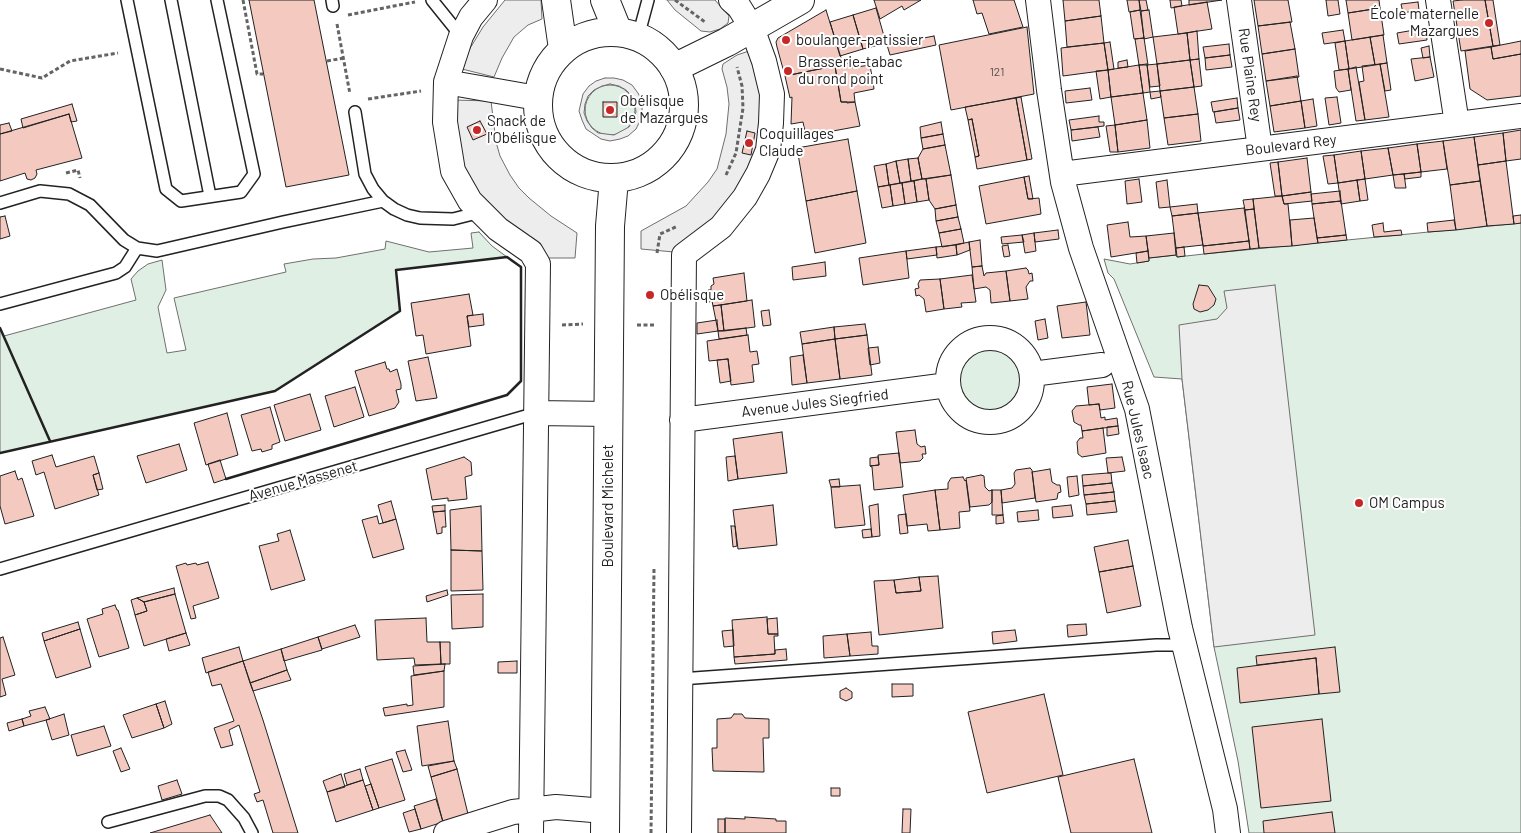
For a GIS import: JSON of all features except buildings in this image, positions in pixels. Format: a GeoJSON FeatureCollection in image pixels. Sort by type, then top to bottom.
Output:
{"type":"FeatureCollection","features":[{"type":"Feature","properties":{"kind":"main road"},"geometry":{"type":"LineString","coordinates":[[556,0],[564,49]]}},
{"type":"Feature","properties":{"kind":"main road"},"geometry":{"type":"LineString","coordinates":[[605,0],[628,35]]}},
{"type":"Feature","properties":{"kind":"main road"},"geometry":{"type":"LineString","coordinates":[[674,68],[698,58],[800,0]]}},
{"type":"Feature","properties":{"kind":"main road"},"geometry":{"type":"LineString","coordinates":[[598,33],[628,35],[652,45],[664,55],[674,68],[682,86],[684,104],[682,123],[676,140],[664,156],[650,168],[633,176],[614,179],[589,176],[566,164],[549,146],[539,123],[537,98],[541,80],[550,62],[580,38],[598,33]]}},
{"type":"Feature","properties":{"kind":"main road","name":"Boulevard Michelet"},"geometry":{"type":"LineString","coordinates":[[605,822],[610,226],[614,179]]}},
{"type":"Feature","properties":{"kind":"street"},"geometry":{"type":"LineString","coordinates":[[485,0],[461,36],[446,85],[445,122],[453,171],[470,201],[498,230],[531,252],[538,264],[531,833]]}},
{"type":"Feature","properties":{"kind":"street"},"geometry":{"type":"LineString","coordinates":[[679,833],[684,256],[721,227],[739,204],[758,174],[768,150],[772,94],[764,61],[752,28],[739,7],[731,0]]}},
{"type":"Feature","properties":{"kind":"street","name":"Rue Jules Isaac"},"geometry":{"type":"LineString","coordinates":[[1038,0],[1062,174],[1081,248],[1137,409],[1184,645],[1225,809],[1228,833]]}},
{"type":"Feature","properties":{"kind":"street","name":"Rue Plaine Rey"},"geometry":{"type":"LineString","coordinates":[[1239,0],[1260,149]]}},
{"type":"Feature","properties":{"kind":"street"},"geometry":{"type":"LineString","coordinates":[[1438,0],[1457,124]]}},
{"type":"Feature","properties":{"kind":"street"},"geometry":{"type":"LineString","coordinates":[[446,85],[537,98]]}},
{"type":"Feature","properties":{"kind":"street","name":"Boulevard Rey"},"geometry":{"type":"LineString","coordinates":[[1062,174],[1521,116]]}},
{"type":"Feature","properties":{"kind":"street"},"geometry":{"type":"LineString","coordinates":[[988,338],[1002,340],[1023,353],[1030,365],[1032,374],[1029,395],[1022,407],[1012,416],[999,420],[985,421],[972,418],[966,414],[952,398],[948,385],[948,371],[954,358],[968,344],[988,338]]}},
{"type":"Feature","properties":{"kind":"street"},"geometry":{"type":"LineString","coordinates":[[1032,374],[1102,365]]}},
{"type":"Feature","properties":{"kind":"street","name":"Avenue Jules Siegfried"},"geometry":{"type":"LineString","coordinates":[[682,420],[948,385]]}},
{"type":"Feature","properties":{"kind":"street","name":"Avenue Massenet"},"geometry":{"type":"LineString","coordinates":[[536,413],[609,414]]}},
{"type":"Feature","properties":{"kind":"street"},"geometry":{"type":"LineString","coordinates":[[446,833],[513,812],[556,807],[605,822]]}},
{"type":"Feature","properties":{"kind":"lane"},"geometry":{"type":"LineString","coordinates":[[127,0],[166,189],[181,201],[241,192],[254,174],[217,0]]}},
{"type":"Feature","properties":{"kind":"lane"},"geometry":{"type":"LineString","coordinates":[[171,0],[210,196]]}},
{"type":"Feature","properties":{"kind":"lane"},"geometry":{"type":"LineString","coordinates":[[432,0],[461,36]]}},
{"type":"Feature","properties":{"kind":"lane"},"geometry":{"type":"LineString","coordinates":[[628,35],[648,0]]}},
{"type":"Feature","properties":{"kind":"lane"},"geometry":{"type":"LineString","coordinates":[[353,107],[365,174],[373,189],[383,201],[407,215],[420,218],[454,219],[482,212]]}},
{"type":"Feature","properties":{"kind":"lane"},"geometry":{"type":"LineString","coordinates":[[0,204],[40,191],[69,194],[90,205],[124,240],[137,248],[157,251],[383,201]]}},
{"type":"Feature","properties":{"kind":"lane"},"geometry":{"type":"LineString","coordinates":[[0,304],[116,273],[125,267],[137,248]]}},
{"type":"Feature","properties":{"kind":"lane","name":"Avenue Massenet"},"geometry":{"type":"LineString","coordinates":[[0,569],[536,413]]}},
{"type":"Feature","properties":{"kind":"lane"},"geometry":{"type":"LineString","coordinates":[[680,679],[1146,646],[1184,645]]}},
{"type":"Feature","properties":{"kind":"lane"},"geometry":{"type":"LineString","coordinates":[[108,822],[205,796],[219,796],[228,800],[244,818],[252,833]]}},
{"type":"Feature","properties":{"kind":"path"},"geometry":{"type":"LineString","coordinates":[[243,0],[257,74],[263,74]]}},
{"type":"Feature","properties":{"kind":"path"},"geometry":{"type":"LineString","coordinates":[[345,16],[423,0]]}},
{"type":"Feature","properties":{"kind":"path"},"geometry":{"type":"LineString","coordinates":[[675,0],[701,19]]}},
{"type":"Feature","properties":{"kind":"path"},"geometry":{"type":"LineString","coordinates":[[336,18],[353,107]]}},
{"type":"Feature","properties":{"kind":"path"},"geometry":{"type":"LineString","coordinates":[[0,69],[42,78],[70,61],[137,49]]}},
{"type":"Feature","properties":{"kind":"path"},"geometry":{"type":"LineString","coordinates":[[326,61],[344,58]]}},
{"type":"Feature","properties":{"kind":"path"},"geometry":{"type":"LineString","coordinates":[[722,182],[736,153],[743,108],[742,86],[736,64]]}},
{"type":"Feature","properties":{"kind":"path"},"geometry":{"type":"LineString","coordinates":[[362,100],[446,85]]}},
{"type":"Feature","properties":{"kind":"path"},"geometry":{"type":"LineString","coordinates":[[657,250],[660,234],[680,225]]}},
{"type":"Feature","properties":{"kind":"path"},"geometry":{"type":"LineString","coordinates":[[642,326],[656,326]]}},
{"type":"Feature","properties":{"kind":"green space"},"geometry":{"type":"Polygon","coordinates":[[[615,85],[628,92],[634,100],[634,120],[628,128],[620,134],[605,135],[592,128],[586,120],[585,105],[592,92],[600,86],[615,85]]]}},
{"type":"Feature","properties":{"kind":"green space","name":"OM Campus"},"geometry":{"type":"Polygon","coordinates":[[[1521,223],[1521,833],[1249,833],[1238,761],[1214,647],[1182,379],[1154,377],[1114,279],[1108,273],[1104,259],[1130,264],[1149,261],[1149,258],[1176,255],[1177,257],[1521,223]]]}},
{"type":"Feature","properties":{"kind":"green space"},"geometry":{"type":"Polygon","coordinates":[[[479,232],[492,246],[507,257],[396,270],[400,311],[275,391],[0,453],[0,328],[4,336],[136,300],[131,279],[148,264],[162,260],[166,290],[158,307],[167,353],[186,350],[174,298],[286,272],[284,264],[313,259],[336,258],[385,249],[386,241],[429,252],[473,248],[471,233],[479,232]]]}},
{"type":"Feature","properties":{"kind":"green space"},"geometry":{"type":"Polygon","coordinates":[[[990,349],[1002,351],[1013,358],[1020,369],[1022,381],[1020,393],[1013,404],[1002,411],[990,413],[978,411],[967,404],[960,393],[958,381],[960,369],[967,358],[978,351],[990,349]]]}},
{"type":"Feature","properties":{"kind":"shaded area"},"geometry":{"type":"Polygon","coordinates":[[[505,0],[541,0],[542,19],[528,25],[514,37],[494,77],[458,68],[483,27],[505,0]]]}},
{"type":"Feature","properties":{"kind":"shaded area"},"geometry":{"type":"Polygon","coordinates":[[[667,0],[715,0],[729,16],[728,23],[720,29],[710,32],[701,31],[675,10],[667,0]]]}},
{"type":"Feature","properties":{"kind":"shaded area"},"geometry":{"type":"Polygon","coordinates":[[[752,50],[764,83],[762,134],[740,195],[674,252],[641,249],[641,231],[686,206],[717,169],[726,134],[729,104],[722,69],[723,64],[737,55],[752,50]]]}},
{"type":"Feature","properties":{"kind":"shaded area"},"geometry":{"type":"Polygon","coordinates":[[[605,78],[623,80],[632,85],[638,93],[642,101],[640,121],[636,129],[628,136],[610,141],[601,139],[586,129],[579,111],[583,94],[596,81],[605,78]],[[610,84],[602,86],[588,96],[584,113],[587,121],[598,133],[614,135],[629,127],[633,120],[636,112],[632,96],[619,86],[610,84]]]}},
{"type":"Feature","properties":{"kind":"shaded area"},"geometry":{"type":"Polygon","coordinates":[[[453,100],[491,101],[496,142],[500,156],[510,175],[529,198],[551,216],[577,233],[575,258],[544,258],[507,224],[471,186],[460,163],[453,100]]]}},
{"type":"Feature","properties":{"kind":"shaded area"},"geometry":{"type":"Polygon","coordinates":[[[1275,285],[1315,635],[1214,647],[1182,379],[1179,325],[1217,319],[1227,308],[1224,291],[1275,285]]]}},
{"type":"Feature","properties":{"kind":"wall"},"geometry":{"type":"LineString","coordinates":[[0,453],[275,391],[400,311],[396,270],[507,257],[521,267],[521,381],[507,395],[226,479]]}},
{"type":"Feature","properties":{"kind":"wall"},"geometry":{"type":"LineString","coordinates":[[0,328],[50,441]]}},
{"type":"Feature","properties":{"kind":"place","name":"École maternelle Mazargues"},"geometry":{"type":"Point","coordinates":[1489,23]}},
{"type":"Feature","properties":{"kind":"place","name":"boulanger-patissier"},"geometry":{"type":"Point","coordinates":[786,40]}},
{"type":"Feature","properties":{"kind":"place","name":"Brasserie-tabac du rond point"},"geometry":{"type":"Point","coordinates":[788,71]}},
{"type":"Feature","properties":{"kind":"place","name":"Obélisque de Mazargues"},"geometry":{"type":"Point","coordinates":[610,110]}},
{"type":"Feature","properties":{"kind":"place","name":"Snack de l'Obélisque"},"geometry":{"type":"Point","coordinates":[477,130]}},
{"type":"Feature","properties":{"kind":"place","name":"Coquillages Claude"},"geometry":{"type":"Point","coordinates":[749,143]}},
{"type":"Feature","properties":{"kind":"place","name":"Obélisque"},"geometry":{"type":"Point","coordinates":[650,295]}},
{"type":"Feature","properties":{"kind":"place","name":"OM Campus"},"geometry":{"type":"Point","coordinates":[1359,503]}}]}
